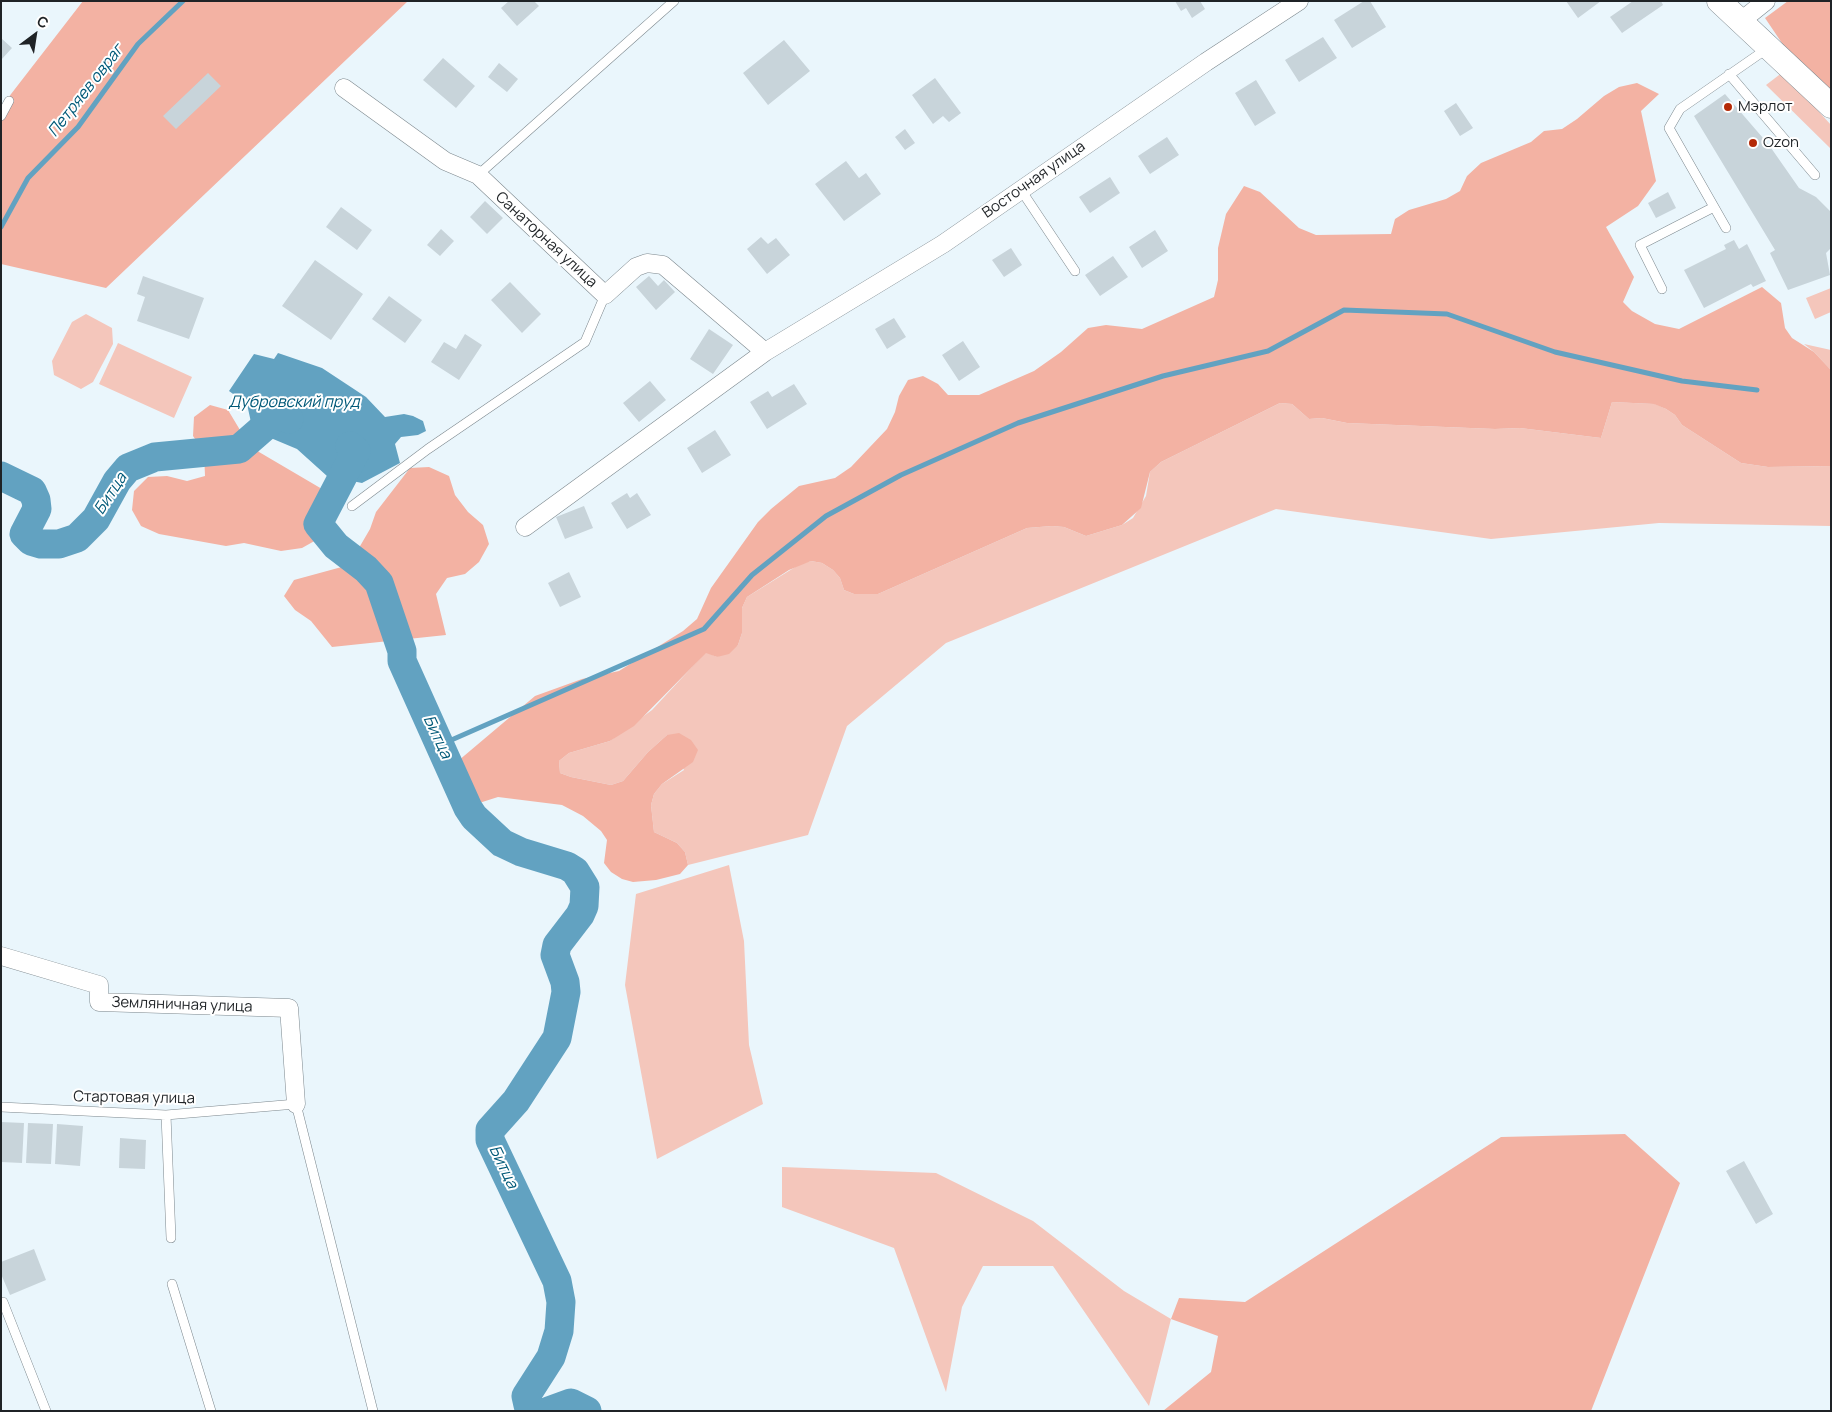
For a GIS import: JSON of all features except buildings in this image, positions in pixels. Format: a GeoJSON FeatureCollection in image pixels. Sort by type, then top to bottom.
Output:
{"type":"FeatureCollection","features":[{"type":"Feature","properties":{"kind":"street","name":"Восточная улица"},"geometry":{"type":"LineString","coordinates":[[525,527],[765,352],[943,244],[1206,62],[1299,1]]}},
{"type":"Feature","properties":{"kind":"street"},"geometry":{"type":"LineString","coordinates":[[1720,1],[1831,106]]}},
{"type":"Feature","properties":{"kind":"street"},"geometry":{"type":"LineString","coordinates":[[1741,21],[1766,1]]}},
{"type":"Feature","properties":{"kind":"street","name":"Санаторная улица"},"geometry":{"type":"LineString","coordinates":[[344,88],[445,161],[478,175],[605,295],[636,267],[647,263],[663,265],[765,352]]}},
{"type":"Feature","properties":{"kind":"street","name":"Земляничная улица"},"geometry":{"type":"LineString","coordinates":[[1,956],[99,985],[99,1002],[290,1008],[296,1104]]}},
{"type":"Feature","properties":{"kind":"lane"},"geometry":{"type":"LineString","coordinates":[[478,175],[674,1]]}},
{"type":"Feature","properties":{"kind":"lane"},"geometry":{"type":"LineString","coordinates":[[1726,228],[1669,128],[1680,109],[1768,48]]}},
{"type":"Feature","properties":{"kind":"lane"},"geometry":{"type":"LineString","coordinates":[[1730,74],[1815,175]]}},
{"type":"Feature","properties":{"kind":"lane"},"geometry":{"type":"LineString","coordinates":[[1,116],[9,101]]}},
{"type":"Feature","properties":{"kind":"lane"},"geometry":{"type":"LineString","coordinates":[[1021,190],[1075,271]]}},
{"type":"Feature","properties":{"kind":"lane"},"geometry":{"type":"LineString","coordinates":[[1662,289],[1640,245],[1714,207]]}},
{"type":"Feature","properties":{"kind":"lane"},"geometry":{"type":"LineString","coordinates":[[352,506],[428,449],[585,342],[605,295]]}},
{"type":"Feature","properties":{"kind":"lane"},"geometry":{"type":"LineString","coordinates":[[296,1104],[373,1411]]}},
{"type":"Feature","properties":{"kind":"lane","name":"Стартовая улица"},"geometry":{"type":"LineString","coordinates":[[1,1107],[166,1116],[296,1104]]}},
{"type":"Feature","properties":{"kind":"lane"},"geometry":{"type":"LineString","coordinates":[[166,1116],[171,1238]]}},
{"type":"Feature","properties":{"kind":"lane"},"geometry":{"type":"LineString","coordinates":[[172,1284],[211,1411]]}},
{"type":"Feature","properties":{"kind":"lane"},"geometry":{"type":"LineString","coordinates":[[3,1302],[46,1411]]}},
{"type":"Feature","properties":{"kind":"shaded area"},"geometry":{"type":"Polygon","coordinates":[[[83,1],[408,1],[106,288],[1,264],[1,107],[83,1]]]}},
{"type":"Feature","properties":{"kind":"shaded area"},"geometry":{"type":"Polygon","coordinates":[[[1788,1],[1831,1],[1831,91],[1788,52],[1765,18],[1788,1]]]}},
{"type":"Feature","properties":{"kind":"shaded area"},"geometry":{"type":"Polygon","coordinates":[[[1783,72],[1831,125],[1831,149],[1766,85],[1783,72]]]}},
{"type":"Feature","properties":{"kind":"shaded area"},"geometry":{"type":"Polygon","coordinates":[[[1637,83],[1659,94],[1641,111],[1656,181],[1638,206],[1606,227],[1634,277],[1623,302],[1632,311],[1655,324],[1679,329],[1762,287],[1781,303],[1785,328],[1792,338],[1814,352],[1831,370],[1831,466],[1768,467],[1741,463],[1682,425],[1675,415],[1654,404],[1612,402],[1601,438],[1520,428],[1495,429],[1347,423],[1322,418],[1309,419],[1292,404],[1280,403],[1161,462],[1150,472],[1141,508],[1122,525],[1086,536],[1064,527],[1027,528],[878,594],[854,594],[844,590],[840,578],[833,570],[822,563],[811,561],[789,570],[747,597],[742,608],[742,633],[738,645],[729,654],[717,657],[706,653],[634,726],[610,741],[569,753],[559,761],[560,773],[611,785],[623,781],[648,752],[667,735],[679,733],[691,740],[698,750],[693,762],[662,784],[654,794],[651,805],[654,832],[677,843],[685,852],[688,865],[680,874],[656,880],[633,882],[622,879],[611,872],[604,863],[607,840],[601,831],[583,816],[562,805],[498,797],[476,804],[458,761],[535,696],[582,679],[619,671],[683,631],[697,619],[711,588],[758,522],[771,509],[799,486],[835,478],[851,467],[887,429],[895,412],[899,396],[908,380],[923,376],[938,384],[948,395],[979,395],[1034,371],[1061,352],[1088,328],[1106,325],[1142,329],[1214,297],[1218,280],[1218,248],[1226,214],[1244,186],[1260,192],[1299,228],[1316,235],[1391,234],[1395,219],[1409,210],[1446,199],[1460,191],[1467,176],[1481,163],[1531,142],[1544,131],[1562,129],[1604,96],[1619,87],[1637,83]]]}},
{"type":"Feature","properties":{"kind":"shaded area"},"geometry":{"type":"Polygon","coordinates":[[[1831,288],[1831,312],[1815,319],[1806,298],[1831,288]]]}},
{"type":"Feature","properties":{"kind":"shaded area"},"geometry":{"type":"Polygon","coordinates":[[[86,314],[112,328],[113,344],[93,382],[81,389],[54,375],[52,361],[72,322],[86,314]]]}},
{"type":"Feature","properties":{"kind":"shaded area"},"geometry":{"type":"Polygon","coordinates":[[[118,343],[192,377],[174,418],[99,384],[118,343]]]}},
{"type":"Feature","properties":{"kind":"shaded area"},"geometry":{"type":"Polygon","coordinates":[[[1804,344],[1831,350],[1831,370],[1814,352],[1804,344]]]}},
{"type":"Feature","properties":{"kind":"shaded area"},"geometry":{"type":"Polygon","coordinates":[[[1612,402],[1655,404],[1666,409],[1675,415],[1682,425],[1741,463],[1768,467],[1831,466],[1831,526],[1659,523],[1491,539],[1276,509],[946,643],[847,726],[808,835],[688,865],[685,852],[677,843],[654,832],[651,805],[654,794],[662,784],[684,770],[667,735],[648,752],[623,781],[611,785],[560,773],[559,761],[569,753],[610,741],[652,710],[706,652],[717,657],[738,645],[742,633],[742,608],[747,597],[800,564],[811,561],[822,563],[833,570],[840,578],[844,590],[854,594],[878,594],[1027,528],[1064,527],[1086,536],[1122,525],[1133,518],[1146,496],[1150,472],[1161,462],[1280,403],[1292,404],[1309,419],[1322,418],[1347,423],[1495,429],[1520,428],[1601,438],[1612,402]]]}},
{"type":"Feature","properties":{"kind":"shaded area"},"geometry":{"type":"Polygon","coordinates":[[[210,405],[228,410],[246,440],[259,452],[322,489],[331,505],[328,523],[318,539],[302,548],[281,551],[244,543],[226,546],[159,534],[141,526],[132,510],[134,491],[148,477],[167,476],[187,481],[205,476],[204,452],[193,436],[194,417],[210,405]]]}},
{"type":"Feature","properties":{"kind":"shaded area"},"geometry":{"type":"Polygon","coordinates":[[[429,467],[449,476],[455,495],[468,512],[483,525],[489,544],[479,562],[465,574],[447,578],[436,594],[446,635],[332,647],[311,621],[295,610],[284,596],[294,580],[349,565],[370,529],[376,512],[410,468],[429,467]]]}},
{"type":"Feature","properties":{"kind":"shaded area"},"geometry":{"type":"Polygon","coordinates":[[[729,865],[744,941],[749,1045],[763,1104],[657,1159],[625,985],[636,894],[729,865]]]}},
{"type":"Feature","properties":{"kind":"shaded area"},"geometry":{"type":"Polygon","coordinates":[[[1625,1134],[1680,1183],[1591,1411],[1163,1411],[1211,1372],[1218,1336],[1171,1319],[1179,1298],[1245,1302],[1501,1137],[1625,1134]]]}},
{"type":"Feature","properties":{"kind":"shaded area"},"geometry":{"type":"Polygon","coordinates":[[[782,1167],[936,1173],[1033,1221],[1124,1291],[1171,1319],[1149,1406],[1053,1266],[983,1266],[962,1307],[946,1392],[894,1248],[782,1207],[782,1167]]]}},
{"type":"Feature","properties":{"kind":"water","name":"Дубровский пруд"},"geometry":{"type":"Polygon","coordinates":[[[278,353],[322,368],[366,397],[385,417],[404,414],[423,421],[426,431],[418,435],[401,437],[395,444],[400,463],[362,483],[327,476],[297,449],[266,436],[252,427],[247,404],[229,391],[254,354],[274,359],[278,353]]]}},
{"type":"Feature","properties":{"kind":"waterway","name":"Петряев овраг"},"geometry":{"type":"LineString","coordinates":[[1,227],[28,178],[78,127],[138,44],[183,1]]}},
{"type":"Feature","properties":{"kind":"waterway"},"geometry":{"type":"LineString","coordinates":[[440,745],[704,629],[752,575],[826,516],[901,475],[1018,423],[1163,376],[1268,351],[1344,310],[1447,314],[1555,352],[1682,381],[1757,390]]}},
{"type":"Feature","properties":{"kind":"waterway","name":"Битца"},"geometry":{"type":"LineString","coordinates":[[1,476],[32,491],[36,500],[37,509],[24,534],[31,541],[41,544],[59,544],[77,538],[96,519],[117,481],[128,468],[155,457],[239,449],[278,415],[289,419]]}},
{"type":"Feature","properties":{"kind":"waterway","name":"Битца"},"geometry":{"type":"LineString","coordinates":[[350,446],[356,451],[318,524],[336,546],[366,569],[379,583],[402,651],[402,661],[468,808],[474,817],[502,843],[521,852],[567,866],[575,871],[585,887],[584,906],[580,915],[557,945],[555,955],[565,982],[566,992],[557,1038],[516,1101],[490,1130],[490,1140],[557,1281],[561,1302],[559,1331],[551,1357],[526,1396],[528,1405],[535,1411]]}},
{"type":"Feature","properties":{"kind":"waterway","name":"Битца"},"geometry":{"type":"LineString","coordinates":[[549,1411],[571,1403],[587,1411]]}},
{"type":"Feature","properties":{"kind":"place","name":"Мэрлот"},"geometry":{"type":"Point","coordinates":[1728,107]}},
{"type":"Feature","properties":{"kind":"place","name":"Ozon"},"geometry":{"type":"Point","coordinates":[1753,143]}}]}
